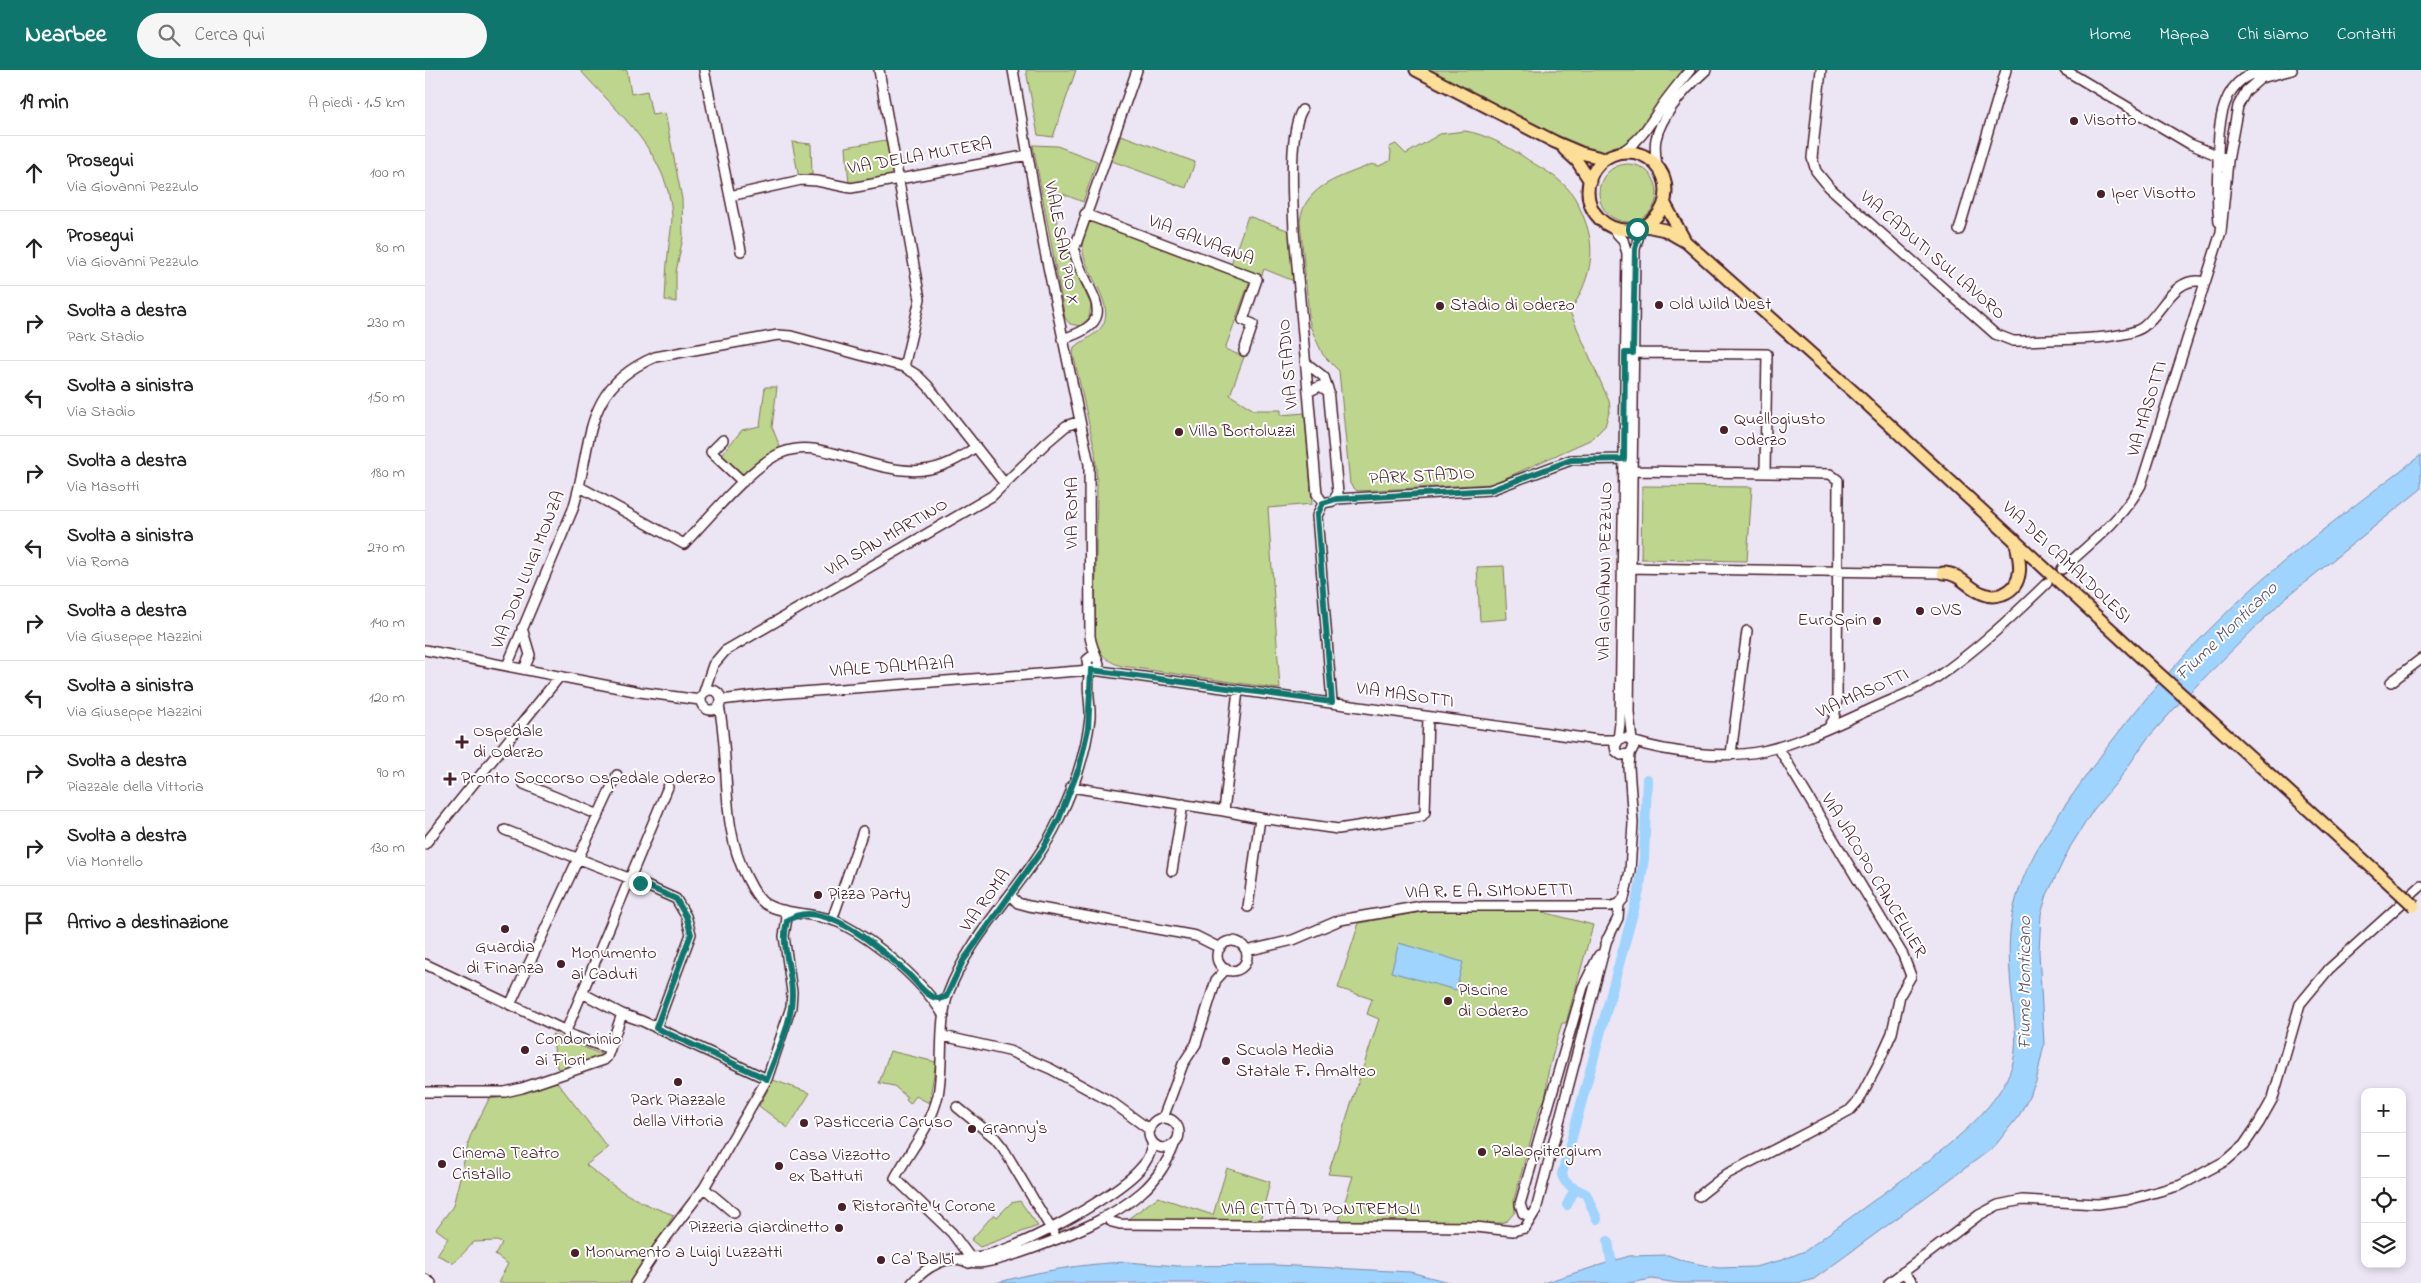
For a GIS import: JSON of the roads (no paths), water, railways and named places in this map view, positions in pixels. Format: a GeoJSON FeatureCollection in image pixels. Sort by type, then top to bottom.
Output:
{"type":"FeatureCollection","features":[{"type":"Feature","properties":{"kind":"main road"},"geometry":{"type":"LineString","coordinates":[[1416,70],[1555,142],[1581,153],[1605,159]]}},
{"type":"Feature","properties":{"kind":"main road"},"geometry":{"type":"LineString","coordinates":[[1555,142],[1577,161],[1590,182]]}},
{"type":"Feature","properties":{"kind":"main road"},"geometry":{"type":"LineString","coordinates":[[1619,153],[1640,154],[1657,166],[1666,184],[1665,204],[1661,213],[1644,227],[1628,231],[1611,226],[1597,216],[1588,194],[1593,173],[1605,159],[1619,153]]}},
{"type":"Feature","properties":{"kind":"main road","name":"VIA DEI CAMALDOLESI"},"geometry":{"type":"LineString","coordinates":[[1665,204],[1686,242]]}},
{"type":"Feature","properties":{"kind":"main road","name":"VIA DEI CAMALDOLESI"},"geometry":{"type":"LineString","coordinates":[[1644,227],[1665,230],[1686,242],[1855,392],[2146,662],[2418,909]]}},
{"type":"Feature","properties":{"kind":"main road"},"geometry":{"type":"LineString","coordinates":[[1943,573],[1951,573],[1961,578],[1983,594],[1996,596],[2008,592],[2017,584],[2019,574],[2020,564],[2015,540]]}},
{"type":"Feature","properties":{"kind":"street"},"geometry":{"type":"LineString","coordinates":[[704,70],[741,251]]}},
{"type":"Feature","properties":{"kind":"street"},"geometry":{"type":"LineString","coordinates":[[879,70],[920,299],[904,367]]}},
{"type":"Feature","properties":{"kind":"street","name":"VIALE SAN PIO X"},"geometry":{"type":"LineString","coordinates":[[1013,70],[1062,339],[1080,421]]}},
{"type":"Feature","properties":{"kind":"street"},"geometry":{"type":"LineString","coordinates":[[1062,339],[1081,333],[1091,326],[1097,318],[1096,300],[1076,259],[1074,250],[1085,214],[1137,70]]}},
{"type":"Feature","properties":{"kind":"street"},"geometry":{"type":"LineString","coordinates":[[1619,153],[1635,144],[1645,133],[1661,106],[1690,70]]}},
{"type":"Feature","properties":{"kind":"street"},"geometry":{"type":"LineString","coordinates":[[1657,166],[1655,141],[1659,129],[1671,109],[1706,70]]}},
{"type":"Feature","properties":{"kind":"street","name":"VIA CADUTI SUL LAVORO"},"geometry":{"type":"LineString","coordinates":[[1821,70],[1813,164],[1829,187],[1979,321],[2004,338],[2023,341],[2124,334],[2142,328],[2166,298],[2179,287],[2198,281],[2204,282]]}},
{"type":"Feature","properties":{"kind":"street"},"geometry":{"type":"LineString","coordinates":[[1959,230],[2006,70]]}},
{"type":"Feature","properties":{"kind":"street"},"geometry":{"type":"LineString","coordinates":[[2065,70],[2082,74],[2190,144],[2225,160],[2226,191]]}},
{"type":"Feature","properties":{"kind":"street","name":"VIA MASOTTI"},"geometry":{"type":"LineString","coordinates":[[2221,232],[2218,156],[2223,108],[2234,87],[2255,72],[2293,70]]}},
{"type":"Feature","properties":{"kind":"street","name":"VIA MASOTTI"},"geometry":{"type":"LineString","coordinates":[[2062,569],[2118,518],[2131,502],[2141,484],[2221,232],[2228,161],[2238,106],[2246,92],[2261,78],[2293,70]]}},
{"type":"Feature","properties":{"kind":"street","name":"VIA STADIO"},"geometry":{"type":"LineString","coordinates":[[1302,110],[1299,116],[1295,144],[1292,190],[1317,494],[1323,503]]}},
{"type":"Feature","properties":{"kind":"street","name":"VIA DELLA MUTERA"},"geometry":{"type":"LineString","coordinates":[[730,196],[801,180],[851,188],[1028,155]]}},
{"type":"Feature","properties":{"kind":"street","name":"VIA GALVAGNA"},"geometry":{"type":"LineString","coordinates":[[1085,214],[1257,279],[1243,320],[1253,324],[1244,350]]}},
{"type":"Feature","properties":{"kind":"street","name":"VIA GIOVANNI PEZZULO"},"geometry":{"type":"LineString","coordinates":[[1611,226],[1623,240],[1627,253],[1632,471],[1620,723],[1615,746],[1617,753]]}},
{"type":"Feature","properties":{"kind":"street","name":"VIA GIOVANNI PEZZULO"},"geometry":{"type":"LineString","coordinates":[[1631,753],[1634,746],[1629,712],[1624,459],[1635,249],[1644,227]]}},
{"type":"Feature","properties":{"kind":"street","name":"VIA DON LUIGI MONZA"},"geometry":{"type":"LineString","coordinates":[[507,666],[570,517],[580,487],[592,424],[600,402],[617,379],[655,356],[778,335],[791,336],[904,367],[922,380],[974,448],[1005,484]]}},
{"type":"Feature","properties":{"kind":"street"},"geometry":{"type":"LineString","coordinates":[[1629,353],[1767,354],[1765,472]]}},
{"type":"Feature","properties":{"kind":"street"},"geometry":{"type":"LineString","coordinates":[[1306,363],[1324,377],[1329,392],[1338,493],[1336,499]]}},
{"type":"Feature","properties":{"kind":"street"},"geometry":{"type":"LineString","coordinates":[[1308,392],[1320,386],[1329,392]]}},
{"type":"Feature","properties":{"kind":"street","name":"VIA SAN MARTINO"},"geometry":{"type":"LineString","coordinates":[[706,694],[713,665],[725,651],[992,496],[1066,426],[1080,421]]}},
{"type":"Feature","properties":{"kind":"street","name":"VIA ROMA"},"geometry":{"type":"LineString","coordinates":[[968,1259],[952,1233],[895,1178],[927,1128],[933,1115],[938,1094],[947,996],[963,961],[1042,850],[1059,819],[1079,768],[1088,729],[1090,636],[1089,464],[1080,421]]}},
{"type":"Feature","properties":{"kind":"street"},"geometry":{"type":"LineString","coordinates":[[723,440],[711,452],[743,482]]}},
{"type":"Feature","properties":{"kind":"street"},"geometry":{"type":"LineString","coordinates":[[580,487],[683,544],[743,482],[770,459],[793,449],[817,449],[894,470],[914,472],[933,469],[952,462],[974,448]]}},
{"type":"Feature","properties":{"kind":"street","name":"PARK STADIO"},"geometry":{"type":"LineString","coordinates":[[1323,503],[1336,499],[1491,490],[1571,460],[1624,459]]}},
{"type":"Feature","properties":{"kind":"street"},"geometry":{"type":"LineString","coordinates":[[1632,471],[1830,474],[1838,480],[1837,700],[1834,719],[1829,727]]}},
{"type":"Feature","properties":{"kind":"street"},"geometry":{"type":"LineString","coordinates":[[1323,503],[1317,516],[1332,702]]}},
{"type":"Feature","properties":{"kind":"street"},"geometry":{"type":"LineString","coordinates":[[1626,568],[1943,573]]}},
{"type":"Feature","properties":{"kind":"street","name":"VIA MASOTTI"},"geometry":{"type":"LineString","coordinates":[[1632,741],[1658,748],[1731,754],[1744,754],[1779,747],[1928,683],[1944,672],[2024,605],[2047,583]]}},
{"type":"Feature","properties":{"kind":"street"},"geometry":{"type":"LineString","coordinates":[[522,628],[530,655],[524,669]]}},
{"type":"Feature","properties":{"kind":"street"},"geometry":{"type":"LineString","coordinates":[[1731,754],[1747,631]]}},
{"type":"Feature","properties":{"kind":"street","name":"VIA ROMA"},"geometry":{"type":"LineString","coordinates":[[1090,636],[1097,659]]}},
{"type":"Feature","properties":{"kind":"street"},"geometry":{"type":"LineString","coordinates":[[425,650],[640,692],[719,694],[729,815],[737,852],[746,877],[758,897],[771,906],[783,910],[832,920],[865,938],[907,973],[929,995],[944,1016]]}},
{"type":"Feature","properties":{"kind":"street"},"geometry":{"type":"LineString","coordinates":[[1089,665],[1092,656],[1097,659]]}},
{"type":"Feature","properties":{"kind":"street","name":"VIA MASOTTI"},"geometry":{"type":"LineString","coordinates":[[1097,659],[1117,672]]}},
{"type":"Feature","properties":{"kind":"street"},"geometry":{"type":"LineString","coordinates":[[2391,682],[2421,659]]}},
{"type":"Feature","properties":{"kind":"street","name":"VIA MASOTTI"},"geometry":{"type":"LineString","coordinates":[[1089,665],[1117,672],[1428,717],[1598,740],[1617,740]]}},
{"type":"Feature","properties":{"kind":"street","name":"VIALE DALMAZIA"},"geometry":{"type":"LineString","coordinates":[[720,703],[772,694],[1065,671],[1089,665]]}},
{"type":"Feature","properties":{"kind":"street"},"geometry":{"type":"LineString","coordinates":[[425,844],[560,676]]}},
{"type":"Feature","properties":{"kind":"street"},"geometry":{"type":"LineString","coordinates":[[1224,811],[1238,690]]}},
{"type":"Feature","properties":{"kind":"street"},"geometry":{"type":"LineString","coordinates":[[706,694],[702,706],[707,710],[713,710],[720,703]]}},
{"type":"Feature","properties":{"kind":"street"},"geometry":{"type":"LineString","coordinates":[[1837,700],[1842,710],[1854,716]]}},
{"type":"Feature","properties":{"kind":"street"},"geometry":{"type":"LineString","coordinates":[[1071,787],[1338,829],[1422,816],[1425,812],[1428,717]]}},
{"type":"Feature","properties":{"kind":"street"},"geometry":{"type":"LineString","coordinates":[[1617,740],[1623,737],[1632,741]]}},
{"type":"Feature","properties":{"kind":"street","name":"VIA MASOTTI"},"geometry":{"type":"LineString","coordinates":[[1598,740],[1617,753]]}},
{"type":"Feature","properties":{"kind":"street","name":"VIA JACOPO CANCELLIER"},"geometry":{"type":"LineString","coordinates":[[1699,1196],[1727,1174],[1850,1110],[1859,1100],[1888,1044],[1901,995],[1911,976],[1903,955],[1779,747]]}},
{"type":"Feature","properties":{"kind":"street","name":"VIA MASOTTI"},"geometry":{"type":"LineString","coordinates":[[1631,753],[1658,748]]}},
{"type":"Feature","properties":{"kind":"street"},"geometry":{"type":"LineString","coordinates":[[1617,753],[1624,756],[1631,753]]}},
{"type":"Feature","properties":{"kind":"street","name":"VIA CITTÀ DI PONTREMOLI"},"geometry":{"type":"LineString","coordinates":[[1617,753],[1629,779]]}},
{"type":"Feature","properties":{"kind":"street","name":"VIA CITTÀ DI PONTREMOLI"},"geometry":{"type":"LineString","coordinates":[[1530,1217],[1523,1213],[1520,1204],[1552,1079],[1582,990],[1618,918],[1619,904],[1624,898],[1630,871],[1633,823],[1629,779],[1631,753]]}},
{"type":"Feature","properties":{"kind":"street"},"geometry":{"type":"LineString","coordinates":[[510,1005],[617,775]]}},
{"type":"Feature","properties":{"kind":"street"},"geometry":{"type":"LineString","coordinates":[[524,784],[599,814]]}},
{"type":"Feature","properties":{"kind":"street"},"geometry":{"type":"LineString","coordinates":[[566,1031],[668,787]]}},
{"type":"Feature","properties":{"kind":"street"},"geometry":{"type":"LineString","coordinates":[[1172,871],[1183,804]]}},
{"type":"Feature","properties":{"kind":"street"},"geometry":{"type":"LineString","coordinates":[[1248,907],[1260,818]]}},
{"type":"Feature","properties":{"kind":"street"},"geometry":{"type":"LineString","coordinates":[[505,830],[631,879],[676,899],[686,916],[691,934],[656,1028]]}},
{"type":"Feature","properties":{"kind":"street"},"geometry":{"type":"LineString","coordinates":[[832,920],[863,831]]}},
{"type":"Feature","properties":{"kind":"street"},"geometry":{"type":"LineString","coordinates":[[1889,1283],[1979,1215],[1998,1205],[2022,1200],[2098,1204],[2128,1200],[2181,1185],[2227,1160],[2244,1145],[2273,1098],[2300,1004],[2329,969],[2421,886]]}},
{"type":"Feature","properties":{"kind":"street"},"geometry":{"type":"LineString","coordinates":[[1011,896],[1018,903],[1029,906],[1196,936],[1220,948]]}},
{"type":"Feature","properties":{"kind":"street","name":"VIA R. E A. SIMONETTI"},"geometry":{"type":"LineString","coordinates":[[1246,951],[1293,940],[1340,920],[1422,906],[1611,906],[1619,904]]}},
{"type":"Feature","properties":{"kind":"street"},"geometry":{"type":"LineString","coordinates":[[635,1283],[658,1248],[704,1188],[767,1079],[789,1019],[791,1007],[792,992],[784,936],[787,921],[783,910]]}},
{"type":"Feature","properties":{"kind":"street"},"geometry":{"type":"LineString","coordinates":[[787,921],[795,916],[808,914]]}},
{"type":"Feature","properties":{"kind":"street","name":"VIA CITTÀ DI PONTREMOLI"},"geometry":{"type":"LineString","coordinates":[[1106,1216],[1112,1222],[1120,1224],[1475,1227],[1513,1232],[1525,1228],[1536,1210],[1607,940]]}},
{"type":"Feature","properties":{"kind":"street"},"geometry":{"type":"LineString","coordinates":[[1231,942],[1240,944],[1246,951],[1247,960],[1242,967],[1234,971],[1226,969],[1221,966],[1218,958],[1220,948],[1231,942]]}},
{"type":"Feature","properties":{"kind":"street"},"geometry":{"type":"LineString","coordinates":[[425,964],[566,1031],[568,1034],[610,1050]]}},
{"type":"Feature","properties":{"kind":"street"},"geometry":{"type":"LineString","coordinates":[[1149,1130],[1155,1122],[1163,1118],[1183,1064],[1196,1044],[1216,980],[1226,969]]}},
{"type":"Feature","properties":{"kind":"street"},"geometry":{"type":"LineString","coordinates":[[1582,990],[1590,994],[1592,999]]}},
{"type":"Feature","properties":{"kind":"street"},"geometry":{"type":"LineString","coordinates":[[582,994],[767,1079]]}},
{"type":"Feature","properties":{"kind":"street"},"geometry":{"type":"LineString","coordinates":[[929,995],[940,998],[947,996]]}},
{"type":"Feature","properties":{"kind":"street"},"geometry":{"type":"LineString","coordinates":[[425,1092],[487,1092],[522,1088],[599,1063],[606,1059],[622,1014]]}},
{"type":"Feature","properties":{"kind":"street"},"geometry":{"type":"LineString","coordinates":[[912,1283],[930,1266],[942,1262],[991,1254],[1055,1227],[1128,1181],[1147,1161],[1153,1143],[1149,1130],[1113,1103],[1051,1069],[1009,1051],[943,1036]]}},
{"type":"Feature","properties":{"kind":"street"},"geometry":{"type":"LineString","coordinates":[[1552,1079],[1570,1085]]}},
{"type":"Feature","properties":{"kind":"street"},"geometry":{"type":"LineString","coordinates":[[957,1107],[995,1138],[1012,1161],[1060,1237]]}},
{"type":"Feature","properties":{"kind":"street"},"geometry":{"type":"LineString","coordinates":[[968,1259],[985,1264],[1060,1237],[1106,1216],[1143,1191],[1163,1166],[1179,1137],[1178,1128],[1173,1121],[1163,1118]]}},
{"type":"Feature","properties":{"kind":"street"},"geometry":{"type":"LineString","coordinates":[[1153,1143],[1160,1148],[1174,1145]]}},
{"type":"Feature","properties":{"kind":"street"},"geometry":{"type":"LineString","coordinates":[[704,1188],[734,1213]]}},
{"type":"Feature","properties":{"kind":"street"},"geometry":{"type":"LineString","coordinates":[[696,1199],[717,1199]]}},
{"type":"Feature","properties":{"kind":"street"},"geometry":{"type":"LineString","coordinates":[[1903,1272],[1913,1283]]}},
{"type":"Feature","properties":{"kind":"street"},"geometry":{"type":"LineString","coordinates":[[425,1279],[431,1283]]}},
{"type":"Feature","properties":{"kind":"water","name":"Fiume Monticano"},"geometry":{"type":"Polygon","coordinates":[[[2421,455],[2421,489],[2283,600],[2184,698],[2147,739],[2118,781],[2094,809],[2070,847],[2047,895],[2041,914],[2039,952],[2044,1044],[2036,1082],[2020,1114],[1994,1147],[1814,1279],[1800,1283],[1677,1283],[1652,1279],[1629,1283],[1543,1283],[1629,1256],[1668,1255],[1684,1261],[1718,1268],[1755,1267],[1782,1260],[1805,1251],[1928,1161],[1967,1128],[2000,1091],[2010,1071],[2015,1050],[2009,957],[2014,906],[2019,889],[2035,853],[2054,822],[2126,723],[2187,653],[2231,608],[2336,519],[2421,455]]]}},
{"type":"Feature","properties":{"kind":"water"},"geometry":{"type":"Polygon","coordinates":[[[1399,943],[1463,962],[1456,990],[1391,972],[1399,943]]]}},
{"type":"Feature","properties":{"kind":"water"},"geometry":{"type":"Polygon","coordinates":[[[1126,1262],[1178,1266],[1275,1265],[1410,1272],[1452,1283],[996,1283],[1060,1269],[1126,1262]]]}},
{"type":"Feature","properties":{"kind":"waterway"},"geometry":{"type":"LineString","coordinates":[[1597,1219],[1586,1194],[1568,1184],[1562,1174],[1639,891],[1644,859],[1647,779]]}},
{"type":"Feature","properties":{"kind":"waterway"},"geometry":{"type":"LineString","coordinates":[[1567,1205],[1575,1189]]}},
{"type":"Feature","properties":{"kind":"waterway"},"geometry":{"type":"LineString","coordinates":[[1608,1241],[1613,1272]]}},
{"type":"Feature","properties":{"kind":"place","name":"Visotto"},"geometry":{"type":"Point","coordinates":[2074,121]}},
{"type":"Feature","properties":{"kind":"place","name":"Iper Visotto"},"geometry":{"type":"Point","coordinates":[2101,194]}},
{"type":"Feature","properties":{"kind":"place","name":"Old Wild West"},"geometry":{"type":"Point","coordinates":[1659,305]}},
{"type":"Feature","properties":{"kind":"place","name":"Stadio di Oderzo"},"geometry":{"type":"Point","coordinates":[1440,306]}},
{"type":"Feature","properties":{"kind":"place","name":"Quellogiusto Oderzo"},"geometry":{"type":"Point","coordinates":[1724,430]}},
{"type":"Feature","properties":{"kind":"place","name":"Villa Bortoluzzi"},"geometry":{"type":"Point","coordinates":[1179,432]}},
{"type":"Feature","properties":{"kind":"place","name":"OVS"},"geometry":{"type":"Point","coordinates":[1920,611]}},
{"type":"Feature","properties":{"kind":"place","name":"EuroSpin"},"geometry":{"type":"Point","coordinates":[1877,621]}},
{"type":"Feature","properties":{"kind":"place","name":"Ospedale di Oderzo"},"geometry":{"type":"Point","coordinates":[462,742]}},
{"type":"Feature","properties":{"kind":"place","name":"Pronto Soccorso Ospedale Oderzo"},"geometry":{"type":"Point","coordinates":[450,779]}},
{"type":"Feature","properties":{"kind":"place","name":"Pizza Party"},"geometry":{"type":"Point","coordinates":[818,895]}},
{"type":"Feature","properties":{"kind":"place","name":"Guardia di Finanza"},"geometry":{"type":"Point","coordinates":[505,929]}},
{"type":"Feature","properties":{"kind":"place","name":"Monumento ai Caduti"},"geometry":{"type":"Point","coordinates":[561,964]}},
{"type":"Feature","properties":{"kind":"place","name":"Piscine di Oderzo"},"geometry":{"type":"Point","coordinates":[1448,1001]}},
{"type":"Feature","properties":{"kind":"place","name":"Condominio ai Fiori"},"geometry":{"type":"Point","coordinates":[525,1050]}},
{"type":"Feature","properties":{"kind":"place","name":"Scuola Media Statale F. Amalteo"},"geometry":{"type":"Point","coordinates":[1226,1061]}},
{"type":"Feature","properties":{"kind":"place","name":"Park Piazzale della Vittoria"},"geometry":{"type":"Point","coordinates":[678,1082]}},
{"type":"Feature","properties":{"kind":"place","name":"Pasticceria Caruso"},"geometry":{"type":"Point","coordinates":[804,1123]}},
{"type":"Feature","properties":{"kind":"place","name":"Granny's"},"geometry":{"type":"Point","coordinates":[972,1129]}},
{"type":"Feature","properties":{"kind":"place","name":"Palaopitergium"},"geometry":{"type":"Point","coordinates":[1482,1152]}},
{"type":"Feature","properties":{"kind":"place","name":"Cinema Teatro Cristallo"},"geometry":{"type":"Point","coordinates":[442,1164]}},
{"type":"Feature","properties":{"kind":"place","name":"Casa Vizzotto ex Battuti"},"geometry":{"type":"Point","coordinates":[779,1166]}},
{"type":"Feature","properties":{"kind":"place","name":"Ristorante 4 Corone"},"geometry":{"type":"Point","coordinates":[842,1207]}},
{"type":"Feature","properties":{"kind":"place","name":"Pizzeria Giardinetto"},"geometry":{"type":"Point","coordinates":[839,1228]}},
{"type":"Feature","properties":{"kind":"place","name":"Monumento a Luigi Luzzatti"},"geometry":{"type":"Point","coordinates":[575,1253]}},
{"type":"Feature","properties":{"kind":"place","name":"Ca' Balbi"},"geometry":{"type":"Point","coordinates":[881,1260]}}]}
